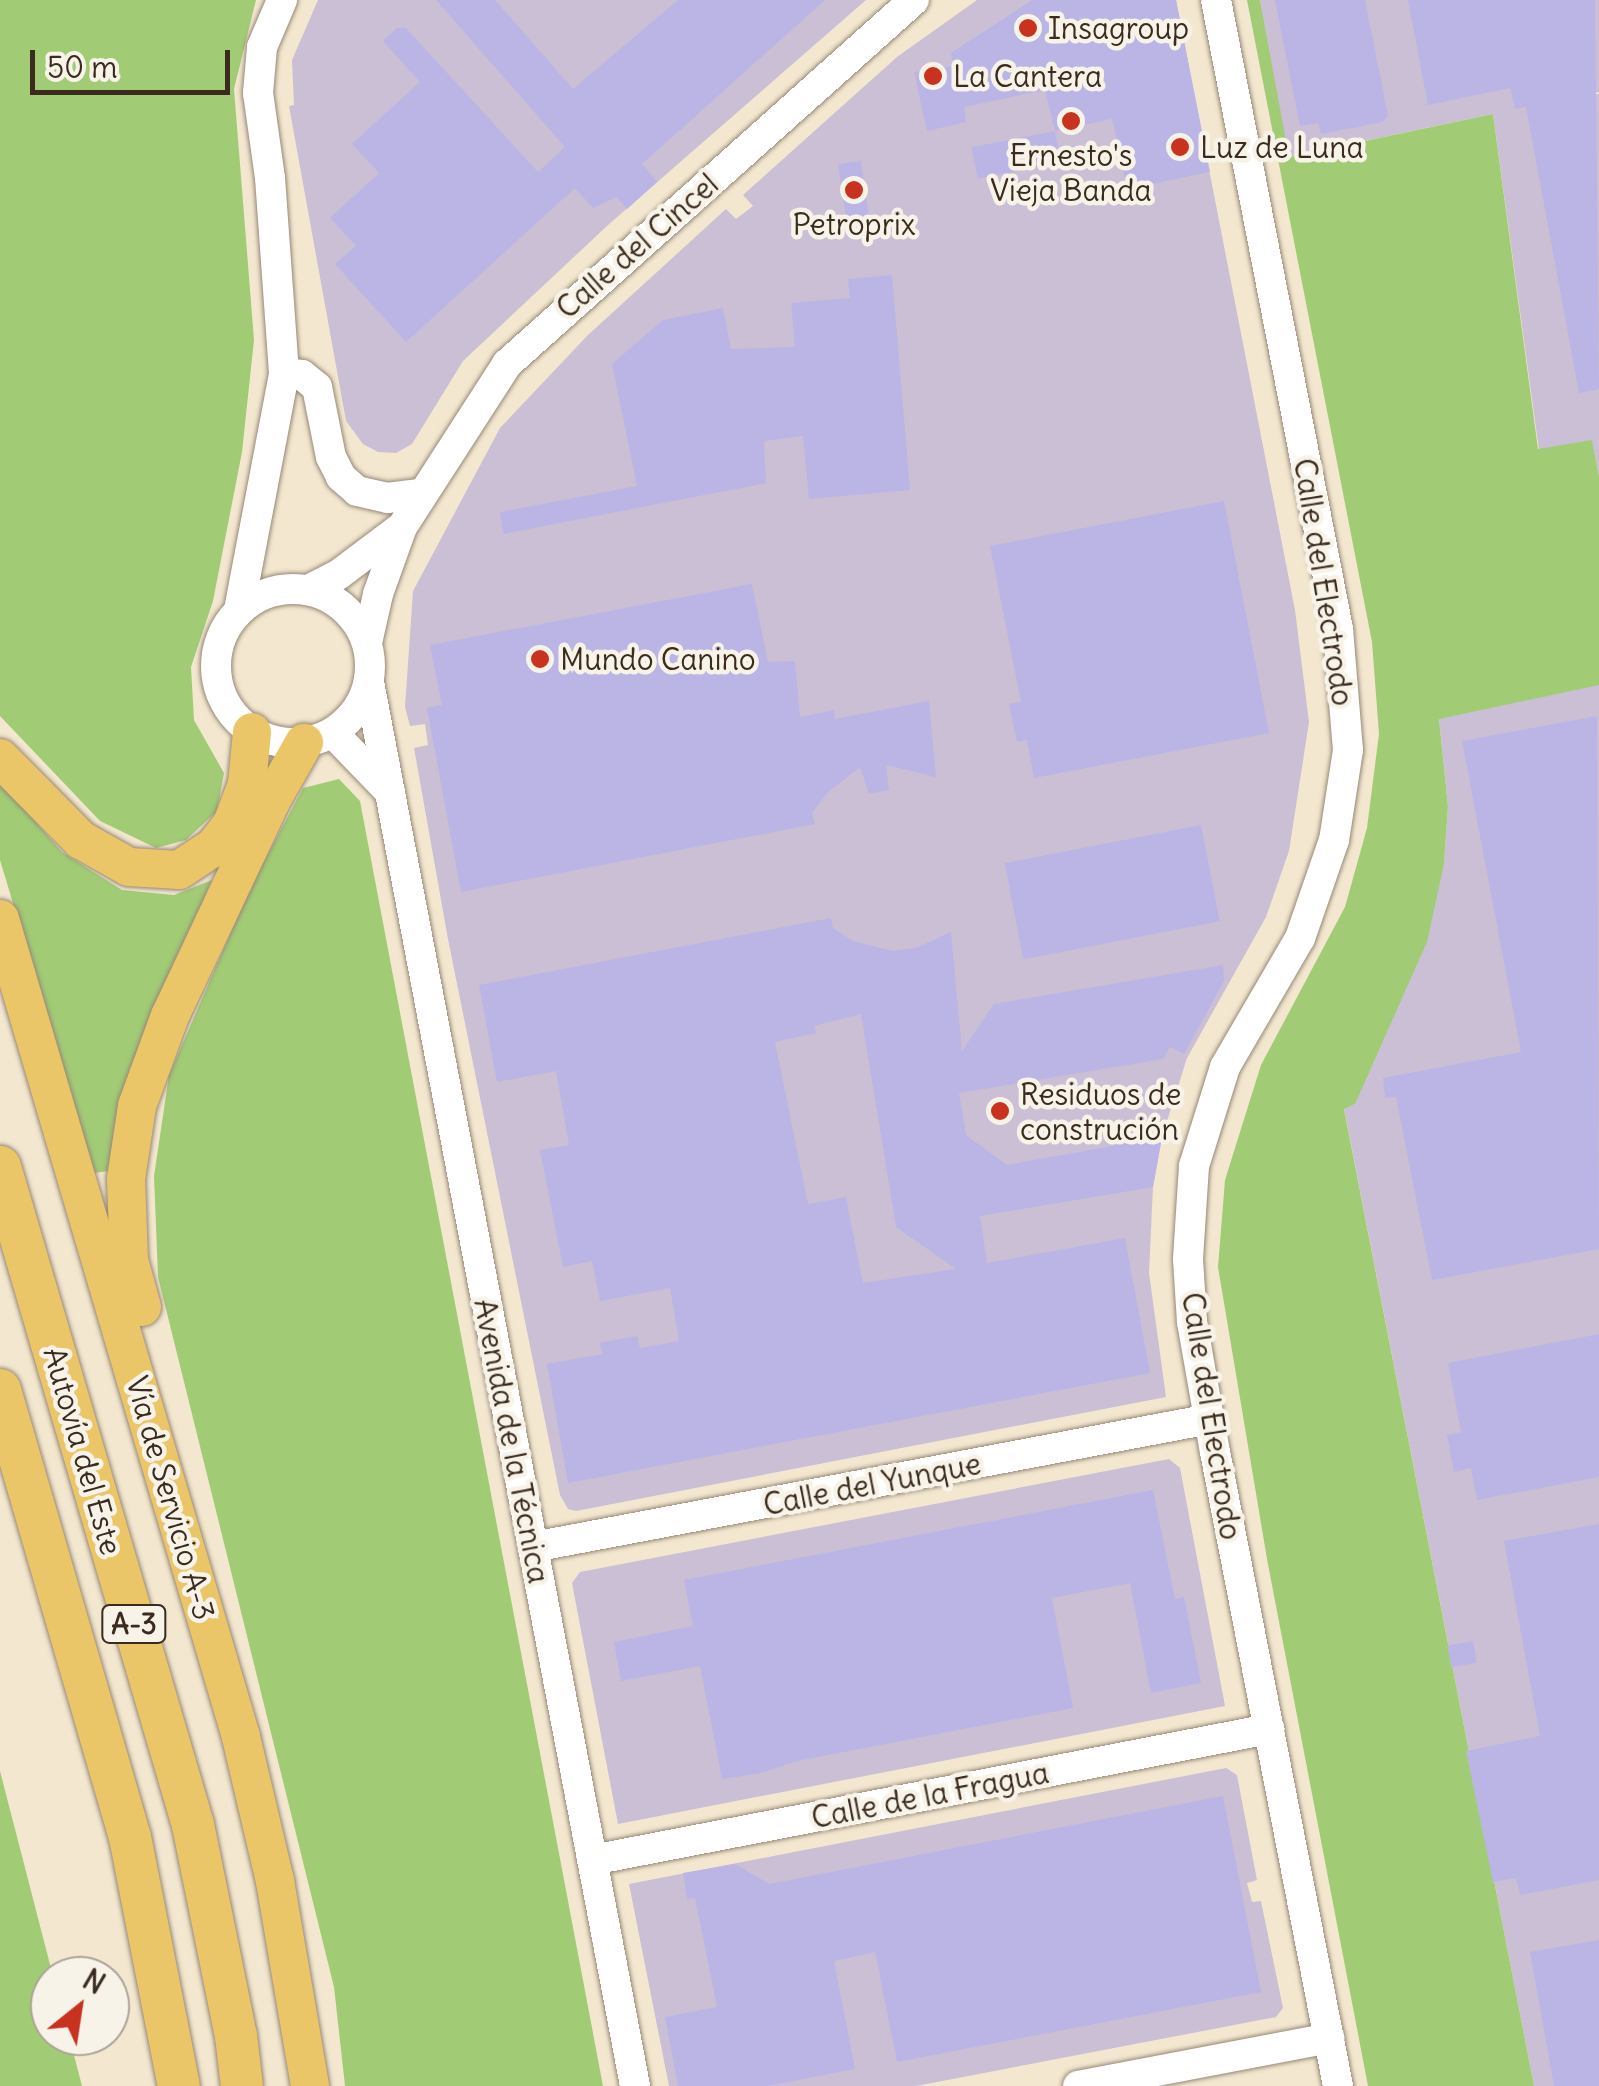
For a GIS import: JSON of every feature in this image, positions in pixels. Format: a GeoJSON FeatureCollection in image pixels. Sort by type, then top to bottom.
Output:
{"type":"FeatureCollection","features":[{"type":"Feature","properties":{"kind":"highway","name":"Autovía del Este"},"geometry":{"type":"LineString","coordinates":[[0,1167],[193,1825],[236,2036],[242,2086]]}},
{"type":"Feature","properties":{"kind":"highway","name":"Autovía del Este"},"geometry":{"type":"LineString","coordinates":[[0,1390],[130,1837],[179,2086]]}},
{"type":"Feature","properties":{"kind":"main road"},"geometry":{"type":"LineString","coordinates":[[0,758],[81,840],[128,868],[179,870],[214,847],[232,824],[247,784],[252,732]]}},
{"type":"Feature","properties":{"kind":"main road"},"geometry":{"type":"LineString","coordinates":[[241,1738],[226,1616],[129,1260],[126,1179],[137,1106],[170,1016],[271,801],[318,738]]}},
{"type":"Feature","properties":{"kind":"main road","name":"Vía de Servicio A-3"},"geometry":{"type":"LineString","coordinates":[[0,919],[241,1738],[278,1898],[310,2086]]}},
{"type":"Feature","properties":{"kind":"street"},"geometry":{"type":"LineString","coordinates":[[239,610],[284,373],[270,178],[258,94],[262,47],[282,0]]}},
{"type":"Feature","properties":{"kind":"street","name":"Calle del Cincel"},"geometry":{"type":"LineString","coordinates":[[402,527],[506,364],[914,0]]}},
{"type":"Feature","properties":{"kind":"street","name":"Calle del Electrodo"},"geometry":{"type":"LineString","coordinates":[[1216,0],[1338,629],[1348,750],[1334,840],[1300,938],[1225,1068],[1194,1166],[1188,1260],[1192,1322],[1338,2086]]}},
{"type":"Feature","properties":{"kind":"street"},"geometry":{"type":"LineString","coordinates":[[284,373],[302,376],[317,387],[331,457],[340,477],[357,491],[387,498],[422,494]]}},
{"type":"Feature","properties":{"kind":"street"},"geometry":{"type":"LineString","coordinates":[[308,590],[338,574],[402,527]]}},
{"type":"Feature","properties":{"kind":"street"},"geometry":{"type":"LineString","coordinates":[[367,643],[345,608],[308,590],[283,589],[260,596],[239,610],[224,628],[216,650],[215,674],[228,707],[252,732],[277,743],[318,738],[350,720],[369,682],[367,643],[378,594],[402,527]]}},
{"type":"Feature","properties":{"kind":"street","name":"Avenida de la Técnica"},"geometry":{"type":"LineString","coordinates":[[369,682],[636,2086]]}},
{"type":"Feature","properties":{"kind":"street"},"geometry":{"type":"LineString","coordinates":[[318,738],[392,795]]}},
{"type":"Feature","properties":{"kind":"street","name":"Calle del Yunque"},"geometry":{"type":"LineString","coordinates":[[533,1547],[1210,1420]]}},
{"type":"Feature","properties":{"kind":"street","name":"Calle de la Fragua"},"geometry":{"type":"LineString","coordinates":[[592,1860],[1269,1730]]}},
{"type":"Feature","properties":{"kind":"street"},"geometry":{"type":"LineString","coordinates":[[1078,2086],[1329,2038]]}},
{"type":"Feature","properties":{"kind":"shaded area"},"geometry":{"type":"Polygon","coordinates":[[[318,0],[866,0],[608,225],[463,361],[412,444],[396,453],[378,452],[363,444],[346,421],[289,106],[294,105],[292,60],[318,0]]]}},
{"type":"Feature","properties":{"kind":"shaded area"},"geometry":{"type":"Polygon","coordinates":[[[977,0],[1176,0],[1295,610],[1309,722],[1289,851],[1266,917],[1187,1058],[1162,1137],[1153,1187],[1149,1273],[1166,1397],[576,1511],[568,1509],[560,1495],[448,939],[414,748],[428,745],[425,724],[410,726],[405,707],[413,591],[500,428],[588,335],[726,209],[736,219],[753,206],[743,195],[897,57],[977,0]]]}},
{"type":"Feature","properties":{"kind":"shaded area"},"geometry":{"type":"Polygon","coordinates":[[[1260,0],[1599,0],[1599,92],[1591,94],[1599,94],[1599,475],[1592,441],[1539,450],[1493,114],[1288,157],[1260,0]]]}},
{"type":"Feature","properties":{"kind":"shaded area"},"geometry":{"type":"Polygon","coordinates":[[[1599,684],[1599,2086],[1534,2086],[1344,1108],[1355,1104],[1444,864],[1448,806],[1439,718],[1599,684]]]}},
{"type":"Feature","properties":{"kind":"shaded area"},"geometry":{"type":"Polygon","coordinates":[[[1169,1459],[1180,1468],[1225,1706],[618,1824],[572,1583],[580,1572],[1169,1459]]]}},
{"type":"Feature","properties":{"kind":"shaded area"},"geometry":{"type":"Polygon","coordinates":[[[1226,1768],[1237,1775],[1257,1880],[1247,1883],[1252,1902],[1261,1901],[1283,2008],[1276,2017],[916,2086],[669,2086],[629,1884],[1226,1768]]]}},
{"type":"Feature","properties":{"kind":"green space"},"geometry":{"type":"Polygon","coordinates":[[[0,0],[256,0],[234,89],[254,340],[242,452],[213,601],[191,667],[194,720],[224,773],[217,811],[186,840],[156,848],[100,821],[0,716],[0,0]]]}},
{"type":"Feature","properties":{"kind":"green space"},"geometry":{"type":"Polygon","coordinates":[[[1247,0],[1260,0],[1289,157],[1493,114],[1538,449],[1592,440],[1599,476],[1599,685],[1439,719],[1448,806],[1444,864],[1427,942],[1355,1104],[1344,1109],[1534,2086],[1368,2086],[1267,1559],[1218,1267],[1225,1180],[1261,1065],[1345,907],[1367,828],[1379,734],[1372,642],[1247,0]]]}},
{"type":"Feature","properties":{"kind":"green space"},"geometry":{"type":"Polygon","coordinates":[[[339,779],[360,801],[603,2086],[345,2086],[334,1987],[158,1277],[154,1176],[169,1075],[251,886],[303,788],[339,779]]]}},
{"type":"Feature","properties":{"kind":"green space"},"geometry":{"type":"Polygon","coordinates":[[[0,782],[62,852],[122,890],[174,895],[212,880],[130,1069],[109,1171],[94,1173],[0,860],[0,782]]]}},
{"type":"Feature","properties":{"kind":"green space"},"geometry":{"type":"Polygon","coordinates":[[[0,1771],[48,1956],[30,1956],[30,2056],[74,2056],[82,2086],[0,2086],[0,1771]]]}},
{"type":"Feature","properties":{"kind":"building"},"geometry":{"type":"Polygon","coordinates":[[[436,0],[495,0],[573,89],[678,0],[825,0],[642,164],[657,182],[627,209],[617,197],[593,208],[575,188],[406,342],[335,264],[356,246],[330,218],[379,173],[352,144],[420,82],[383,41],[397,28],[406,28],[538,172],[565,147],[436,0]]]}},
{"type":"Feature","properties":{"kind":"building"},"geometry":{"type":"Polygon","coordinates":[[[1032,0],[1176,0],[1210,172],[1127,189],[1112,119],[1055,131],[1045,90],[964,107],[966,122],[927,131],[914,72],[954,66],[951,53],[1032,0]]]}},
{"type":"Feature","properties":{"kind":"building"},"geometry":{"type":"Polygon","coordinates":[[[1275,0],[1365,0],[1388,115],[1383,122],[1321,134],[1318,123],[1300,126],[1275,0]]]}},
{"type":"Feature","properties":{"kind":"building"},"geometry":{"type":"Polygon","coordinates":[[[1408,0],[1595,0],[1599,389],[1579,393],[1526,107],[1515,109],[1510,88],[1428,105],[1408,0]]]}},
{"type":"Feature","properties":{"kind":"building"},"geometry":{"type":"Polygon","coordinates":[[[1055,131],[1061,162],[978,179],[972,147],[1055,131]]]}},
{"type":"Feature","properties":{"kind":"building","name":"Petroprix"},"geometry":{"type":"Polygon","coordinates":[[[861,161],[869,218],[846,222],[838,164],[861,161]]]}},
{"type":"Feature","properties":{"kind":"building"},"geometry":{"type":"Polygon","coordinates":[[[892,275],[910,490],[809,499],[803,436],[764,441],[766,483],[503,534],[500,512],[637,486],[612,364],[663,320],[723,308],[731,349],[795,347],[791,303],[850,298],[848,279],[892,275]]]}},
{"type":"Feature","properties":{"kind":"building"},"geometry":{"type":"Polygon","coordinates":[[[1224,501],[1269,733],[1034,778],[1027,740],[1017,742],[1009,704],[1021,702],[990,546],[1224,501]]]}},
{"type":"Feature","properties":{"kind":"building"},"geometry":{"type":"Polygon","coordinates":[[[752,584],[768,662],[795,661],[800,717],[834,710],[835,719],[929,701],[936,777],[886,765],[889,790],[869,794],[860,767],[828,792],[812,813],[815,824],[461,892],[427,708],[442,705],[430,645],[752,584]]]}},
{"type":"Feature","properties":{"kind":"building"},"geometry":{"type":"Polygon","coordinates":[[[1597,716],[1599,1249],[1432,1280],[1396,1097],[1385,1098],[1383,1078],[1521,1052],[1462,741],[1597,716]]]}},
{"type":"Feature","properties":{"kind":"building"},"geometry":{"type":"Polygon","coordinates":[[[1201,825],[1220,921],[1023,959],[1005,863],[1201,825]]]}},
{"type":"Feature","properties":{"kind":"building"},"geometry":{"type":"Polygon","coordinates":[[[831,918],[833,928],[853,941],[893,951],[916,948],[951,932],[962,1051],[994,1004],[1223,965],[1224,981],[1184,1054],[1170,1047],[1163,1059],[959,1093],[966,1135],[1007,1165],[1162,1137],[1153,1187],[980,1216],[987,1263],[1125,1238],[1150,1373],[568,1483],[547,1364],[603,1354],[599,1343],[637,1336],[640,1348],[679,1341],[670,1288],[600,1301],[592,1261],[563,1267],[540,1150],[569,1145],[556,1071],[497,1082],[479,985],[831,918]],[[861,1014],[814,1026],[816,1033],[775,1042],[808,1204],[846,1197],[863,1283],[956,1269],[896,1227],[861,1014]]]}},
{"type":"Feature","properties":{"kind":"building"},"geometry":{"type":"Polygon","coordinates":[[[1599,1334],[1599,1477],[1477,1500],[1471,1468],[1454,1472],[1447,1435],[1461,1432],[1448,1363],[1599,1334]]]}},
{"type":"Feature","properties":{"kind":"building"},"geometry":{"type":"Polygon","coordinates":[[[1153,1490],[1175,1599],[1184,1597],[1201,1683],[1151,1693],[1130,1583],[1052,1598],[1073,1708],[797,1761],[761,1773],[722,1779],[700,1666],[621,1681],[614,1642],[693,1626],[684,1580],[1153,1490]]]}},
{"type":"Feature","properties":{"kind":"building"},"geometry":{"type":"Polygon","coordinates":[[[1599,1524],[1599,1880],[1520,1895],[1516,1878],[1493,1882],[1466,1751],[1540,1736],[1504,1541],[1599,1524]]]}},
{"type":"Feature","properties":{"kind":"building"},"geometry":{"type":"Polygon","coordinates":[[[1473,1641],[1477,1663],[1451,1667],[1447,1646],[1473,1641]]]}},
{"type":"Feature","properties":{"kind":"building"},"geometry":{"type":"Polygon","coordinates":[[[1223,1796],[1261,1992],[897,2062],[875,1952],[834,1961],[855,2069],[767,2086],[678,2086],[665,2017],[717,2007],[695,1898],[687,1899],[683,1873],[735,1864],[769,1884],[1223,1796]]]}},
{"type":"Feature","properties":{"kind":"building"},"geometry":{"type":"Polygon","coordinates":[[[1599,1940],[1599,2086],[1554,2086],[1530,1952],[1599,1940]]]}},
{"type":"Feature","properties":{"kind":"place","name":"Insagroup"},"geometry":{"type":"Point","coordinates":[1028,28]}},
{"type":"Feature","properties":{"kind":"place","name":"La Cantera"},"geometry":{"type":"Point","coordinates":[933,76]}},
{"type":"Feature","properties":{"kind":"place","name":"Ernesto's Vieja Banda"},"geometry":{"type":"Point","coordinates":[1071,121]}},
{"type":"Feature","properties":{"kind":"place","name":"Luz de Luna"},"geometry":{"type":"Point","coordinates":[1180,147]}},
{"type":"Feature","properties":{"kind":"place","name":"Petroprix"},"geometry":{"type":"Point","coordinates":[854,190]}},
{"type":"Feature","properties":{"kind":"place","name":"Mundo Canino"},"geometry":{"type":"Point","coordinates":[540,659]}},
{"type":"Feature","properties":{"kind":"place","name":"Residuos de construción"},"geometry":{"type":"Point","coordinates":[1000,1111]}}]}
